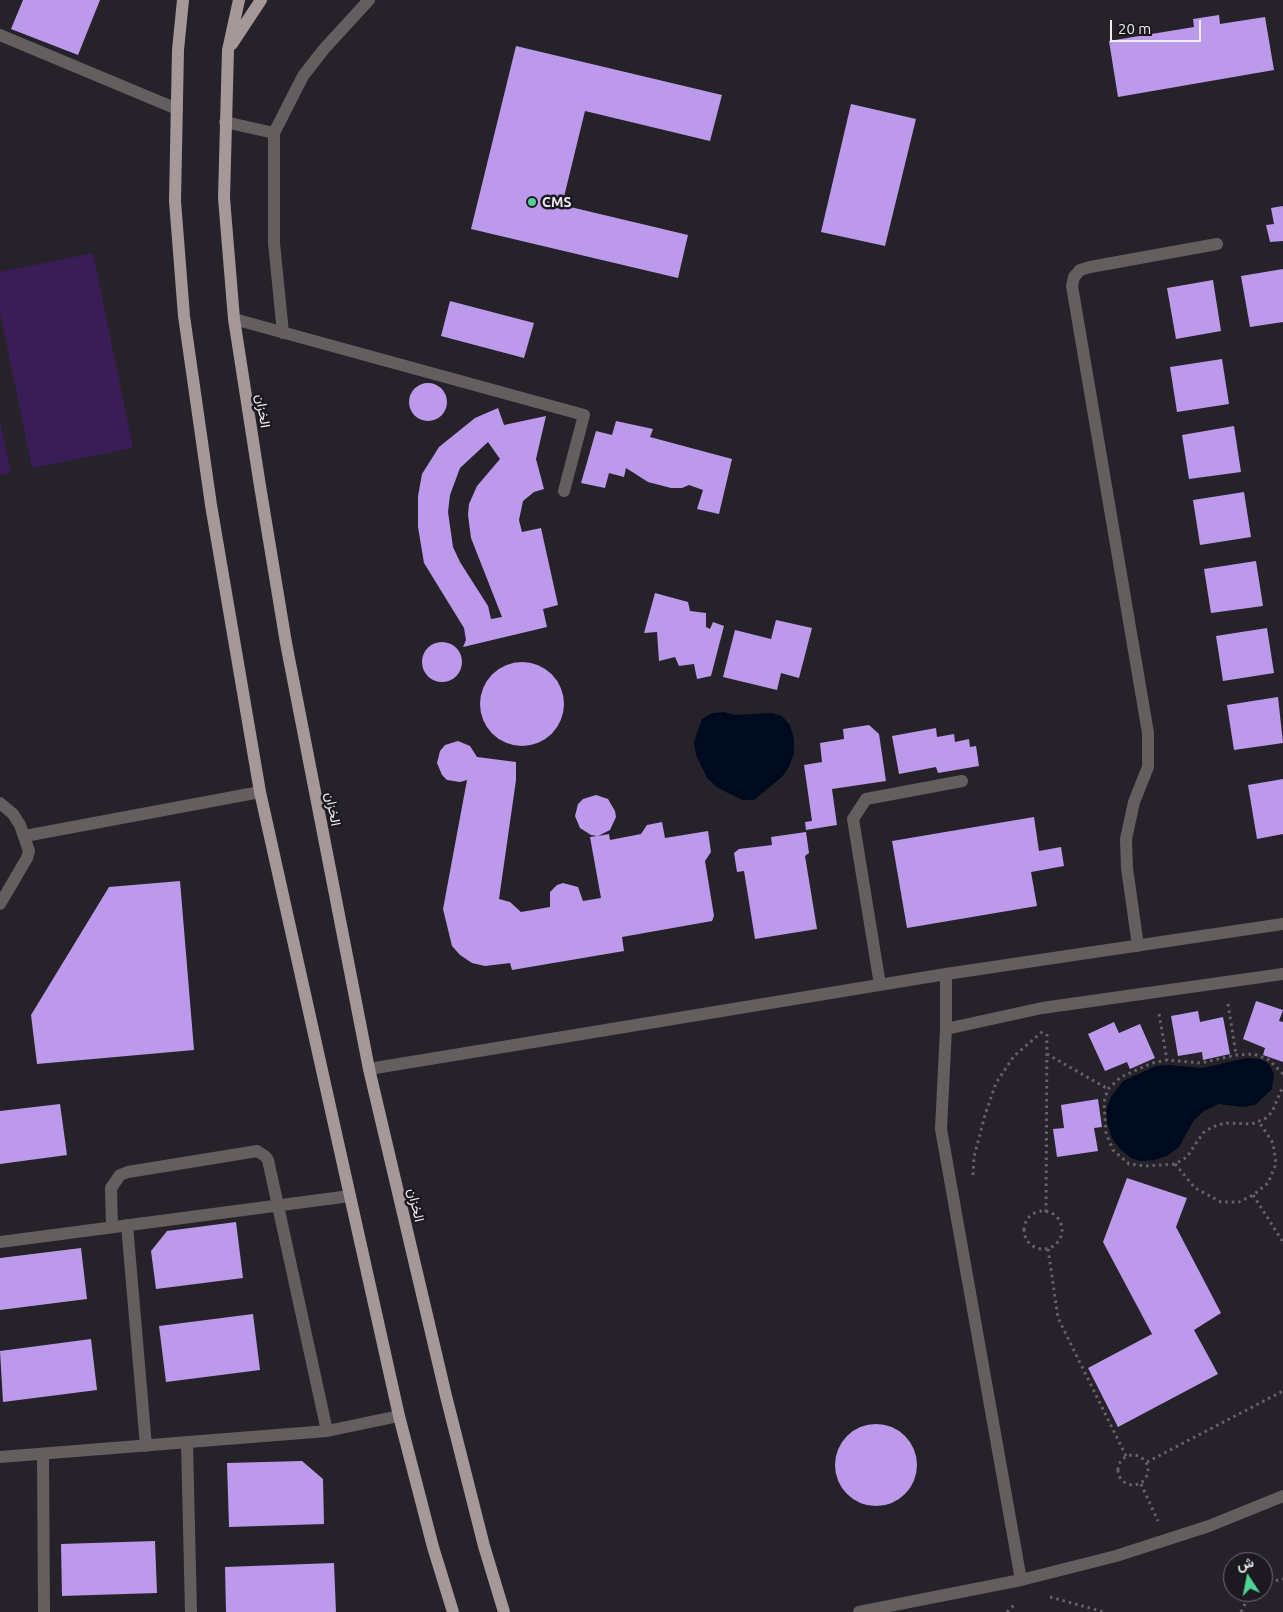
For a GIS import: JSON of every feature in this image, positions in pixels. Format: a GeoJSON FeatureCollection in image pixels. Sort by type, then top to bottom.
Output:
{"type":"FeatureCollection","features":[{"type":"Feature","properties":{"kind":"main road"},"geometry":{"type":"LineString","coordinates":[[183,0],[177,109],[175,201],[184,316],[212,505],[260,792],[399,1416],[433,1547],[453,1612]]}},
{"type":"Feature","properties":{"kind":"main road","name":"الخزان"},"geometry":{"type":"LineString","coordinates":[[239,0],[228,50],[224,198],[234,319],[286,643],[369,1068],[446,1396],[484,1546],[504,1612]]}},
{"type":"Feature","properties":{"kind":"main road"},"geometry":{"type":"LineString","coordinates":[[228,50],[261,0]]}},
{"type":"Feature","properties":{"kind":"street"},"geometry":{"type":"LineString","coordinates":[[283,333],[274,226],[274,133],[303,76],[324,49],[369,0]]}},
{"type":"Feature","properties":{"kind":"street"},"geometry":{"type":"LineString","coordinates":[[0,35],[177,109]]}},
{"type":"Feature","properties":{"kind":"street"},"geometry":{"type":"LineString","coordinates":[[225,122],[274,133]]}},
{"type":"Feature","properties":{"kind":"street"},"geometry":{"type":"LineString","coordinates":[[1138,946],[1127,868],[1126,839],[1134,802],[1148,767],[1148,733],[1072,286],[1074,276],[1080,270],[1090,267],[1217,244]]}},
{"type":"Feature","properties":{"kind":"street"},"geometry":{"type":"LineString","coordinates":[[234,319],[584,416],[564,491]]}},
{"type":"Feature","properties":{"kind":"street"},"geometry":{"type":"LineString","coordinates":[[880,985],[853,819],[866,799],[962,781]]}},
{"type":"Feature","properties":{"kind":"street"},"geometry":{"type":"LineString","coordinates":[[25,836],[260,792]]}},
{"type":"Feature","properties":{"kind":"street"},"geometry":{"type":"LineString","coordinates":[[0,803],[13,814],[25,836],[29,851],[27,858],[0,904]]}},
{"type":"Feature","properties":{"kind":"street"},"geometry":{"type":"LineString","coordinates":[[369,1068],[946,974],[1283,924]]}},
{"type":"Feature","properties":{"kind":"street"},"geometry":{"type":"LineString","coordinates":[[946,974],[946,1029],[941,1129],[1021,1580]]}},
{"type":"Feature","properties":{"kind":"street"},"geometry":{"type":"LineString","coordinates":[[946,1029],[1042,1008],[1283,974]]}},
{"type":"Feature","properties":{"kind":"street"},"geometry":{"type":"LineString","coordinates":[[112,1227],[110,1188],[120,1176],[128,1172],[251,1152],[262,1154],[268,1160],[328,1431]]}},
{"type":"Feature","properties":{"kind":"street"},"geometry":{"type":"LineString","coordinates":[[0,1242],[350,1196]]}},
{"type":"Feature","properties":{"kind":"street"},"geometry":{"type":"LineString","coordinates":[[127,1225],[146,1446]]}},
{"type":"Feature","properties":{"kind":"street"},"geometry":{"type":"LineString","coordinates":[[0,1457],[328,1431],[399,1416]]}},
{"type":"Feature","properties":{"kind":"street"},"geometry":{"type":"LineString","coordinates":[[188,1442],[191,1612]]}},
{"type":"Feature","properties":{"kind":"street"},"geometry":{"type":"LineString","coordinates":[[43,1454],[44,1612]]}},
{"type":"Feature","properties":{"kind":"street"},"geometry":{"type":"LineString","coordinates":[[859,1612],[1021,1580],[1116,1556],[1209,1526],[1283,1496]]}},
{"type":"Feature","properties":{"kind":"path"},"geometry":{"type":"LineString","coordinates":[[1227,1002],[1236,1055]]}},
{"type":"Feature","properties":{"kind":"path"},"geometry":{"type":"LineString","coordinates":[[1158,1012],[1168,1060]]}},
{"type":"Feature","properties":{"kind":"path"},"geometry":{"type":"LineString","coordinates":[[973,1176],[974,1157],[980,1132],[996,1083],[1014,1056],[1047,1028],[1055,1025]]}},
{"type":"Feature","properties":{"kind":"path"},"geometry":{"type":"LineString","coordinates":[[1046,1212],[1047,1028]]}},
{"type":"Feature","properties":{"kind":"path"},"geometry":{"type":"LineString","coordinates":[[1047,1054],[1108,1089]]}},
{"type":"Feature","properties":{"kind":"path"},"geometry":{"type":"LineString","coordinates":[[1283,1074],[1269,1060],[1254,1054],[1236,1055],[1201,1063],[1168,1060],[1134,1069],[1120,1077],[1108,1089],[1104,1102],[1106,1132],[1113,1150],[1129,1164],[1146,1166],[1175,1164],[1187,1157],[1203,1133],[1212,1127],[1225,1123],[1259,1122],[1272,1112],[1283,1086]]}},
{"type":"Feature","properties":{"kind":"path"},"geometry":{"type":"LineString","coordinates":[[1175,1164],[1195,1188],[1221,1202],[1239,1202],[1253,1195],[1268,1183],[1276,1164],[1273,1143],[1259,1122]]}},
{"type":"Feature","properties":{"kind":"path"},"geometry":{"type":"LineString","coordinates":[[1253,1195],[1283,1242]]}},
{"type":"Feature","properties":{"kind":"path"},"geometry":{"type":"LineString","coordinates":[[1037,1212],[1046,1212],[1054,1215],[1062,1229],[1056,1245],[1048,1249],[1032,1246],[1026,1240],[1024,1232],[1030,1216],[1037,1212]]}},
{"type":"Feature","properties":{"kind":"path"},"geometry":{"type":"LineString","coordinates":[[1048,1249],[1058,1318],[1126,1456]]}},
{"type":"Feature","properties":{"kind":"path"},"geometry":{"type":"LineString","coordinates":[[1147,1462],[1283,1391]]}},
{"type":"Feature","properties":{"kind":"path"},"geometry":{"type":"LineString","coordinates":[[1134,1454],[1141,1456],[1147,1462],[1149,1470],[1147,1478],[1141,1484],[1133,1486],[1126,1484],[1120,1478],[1118,1470],[1120,1462],[1126,1456],[1134,1454]]}},
{"type":"Feature","properties":{"kind":"path"},"geometry":{"type":"LineString","coordinates":[[1141,1484],[1167,1540]]}},
{"type":"Feature","properties":{"kind":"path"},"geometry":{"type":"LineString","coordinates":[[1043,1595],[1104,1612]]}},
{"type":"Feature","properties":{"kind":"shaded area"},"geometry":{"type":"Polygon","coordinates":[[[93,253],[133,448],[32,468],[0,312],[0,272],[93,253]]]}},
{"type":"Feature","properties":{"kind":"shaded area"},"geometry":{"type":"Polygon","coordinates":[[[0,421],[11,473],[0,476],[0,421]]]}},
{"type":"Feature","properties":{"kind":"water"},"geometry":{"type":"Polygon","coordinates":[[[724,712],[736,715],[772,713],[782,716],[790,725],[794,739],[794,753],[789,767],[782,777],[754,800],[742,800],[718,788],[707,778],[696,755],[694,742],[702,719],[712,713],[724,712]]]}},
{"type":"Feature","properties":{"kind":"water"},"geometry":{"type":"Polygon","coordinates":[[[1247,1058],[1260,1059],[1269,1064],[1274,1074],[1272,1089],[1255,1105],[1243,1107],[1219,1104],[1204,1111],[1194,1120],[1179,1147],[1167,1156],[1155,1160],[1140,1161],[1131,1158],[1120,1149],[1112,1138],[1107,1123],[1106,1110],[1111,1097],[1123,1081],[1156,1066],[1169,1065],[1202,1068],[1247,1058]]]}},
{"type":"Feature","properties":{"kind":"building"},"geometry":{"type":"Polygon","coordinates":[[[23,0],[100,0],[78,55],[11,29],[23,0]]]}},
{"type":"Feature","properties":{"kind":"building"},"geometry":{"type":"Polygon","coordinates":[[[1219,15],[1220,24],[1265,17],[1274,70],[1118,97],[1109,41],[1194,27],[1193,19],[1219,15]]]}},
{"type":"Feature","properties":{"kind":"building"},"geometry":{"type":"Polygon","coordinates":[[[516,46],[722,95],[710,141],[585,111],[562,205],[688,235],[678,278],[471,229],[516,46]]]}},
{"type":"Feature","properties":{"kind":"building"},"geometry":{"type":"Polygon","coordinates":[[[851,104],[916,119],[885,246],[821,232],[851,104]]]}},
{"type":"Feature","properties":{"kind":"building"},"geometry":{"type":"Polygon","coordinates":[[[1283,206],[1283,241],[1270,242],[1266,225],[1274,224],[1271,208],[1283,206]]]}},
{"type":"Feature","properties":{"kind":"building"},"geometry":{"type":"Polygon","coordinates":[[[1283,269],[1283,322],[1250,327],[1241,276],[1283,269]]]}},
{"type":"Feature","properties":{"kind":"building"},"geometry":{"type":"Polygon","coordinates":[[[1213,280],[1221,331],[1176,339],[1167,288],[1213,280]]]}},
{"type":"Feature","properties":{"kind":"building"},"geometry":{"type":"Polygon","coordinates":[[[450,301],[534,323],[524,358],[441,336],[450,301]]]}},
{"type":"Feature","properties":{"kind":"building"},"geometry":{"type":"Polygon","coordinates":[[[1222,359],[1229,404],[1177,412],[1170,367],[1222,359]]]}},
{"type":"Feature","properties":{"kind":"building"},"geometry":{"type":"Polygon","coordinates":[[[428,383],[442,388],[447,402],[442,416],[428,421],[414,416],[409,402],[414,388],[428,383]]]}},
{"type":"Feature","properties":{"kind":"building"},"geometry":{"type":"Polygon","coordinates":[[[498,408],[504,425],[546,416],[536,459],[544,489],[534,492],[523,501],[519,520],[522,532],[541,528],[558,605],[543,609],[547,627],[463,647],[466,640],[464,628],[424,563],[418,527],[418,496],[422,474],[439,447],[475,418],[498,408]],[[488,442],[460,468],[450,495],[448,512],[453,547],[460,562],[488,606],[491,619],[502,617],[471,538],[468,515],[469,504],[477,486],[500,459],[488,442]]]}},
{"type":"Feature","properties":{"kind":"building"},"geometry":{"type":"Polygon","coordinates":[[[616,421],[653,429],[650,437],[732,459],[719,514],[697,509],[703,490],[689,485],[682,488],[671,488],[648,482],[626,468],[624,477],[609,473],[605,488],[581,483],[596,431],[612,435],[616,421]]]}},
{"type":"Feature","properties":{"kind":"building"},"geometry":{"type":"Polygon","coordinates":[[[1234,426],[1241,472],[1189,479],[1182,435],[1234,426]]]}},
{"type":"Feature","properties":{"kind":"building"},"geometry":{"type":"Polygon","coordinates":[[[1244,492],[1251,537],[1200,545],[1193,500],[1244,492]]]}},
{"type":"Feature","properties":{"kind":"building"},"geometry":{"type":"Polygon","coordinates":[[[1256,561],[1263,606],[1211,613],[1204,569],[1256,561]]]}},
{"type":"Feature","properties":{"kind":"building"},"geometry":{"type":"Polygon","coordinates":[[[655,593],[688,602],[690,611],[706,613],[706,627],[710,629],[713,622],[724,626],[711,676],[697,679],[694,664],[679,666],[675,657],[659,661],[657,632],[644,633],[655,593]]]}},
{"type":"Feature","properties":{"kind":"building"},"geometry":{"type":"Polygon","coordinates":[[[776,620],[812,628],[799,678],[781,673],[777,690],[723,677],[735,630],[771,639],[776,620]]]}},
{"type":"Feature","properties":{"kind":"building"},"geometry":{"type":"Polygon","coordinates":[[[1267,628],[1274,673],[1223,681],[1216,636],[1267,628]]]}},
{"type":"Feature","properties":{"kind":"building"},"geometry":{"type":"Polygon","coordinates":[[[446,642],[453,645],[459,651],[462,662],[461,670],[453,679],[446,682],[438,682],[431,679],[423,670],[422,658],[425,651],[434,643],[446,642]]]}},
{"type":"Feature","properties":{"kind":"building"},"geometry":{"type":"Polygon","coordinates":[[[522,662],[538,665],[552,674],[561,688],[564,704],[561,720],[552,734],[538,743],[522,746],[506,743],[492,734],[483,720],[480,704],[483,688],[492,674],[506,665],[522,662]]]}},
{"type":"Feature","properties":{"kind":"building"},"geometry":{"type":"Polygon","coordinates":[[[1278,697],[1283,743],[1234,750],[1227,705],[1278,697]]]}},
{"type":"Feature","properties":{"kind":"building"},"geometry":{"type":"Polygon","coordinates":[[[869,725],[879,734],[886,781],[832,789],[837,825],[806,830],[805,822],[812,821],[804,765],[822,762],[820,743],[844,739],[843,729],[869,725]]]}},
{"type":"Feature","properties":{"kind":"building"},"geometry":{"type":"Polygon","coordinates":[[[936,728],[937,737],[954,734],[955,742],[969,739],[970,747],[976,746],[979,766],[938,773],[936,767],[899,774],[892,736],[936,728]]]}},
{"type":"Feature","properties":{"kind":"building"},"geometry":{"type":"Polygon","coordinates":[[[458,741],[470,746],[477,757],[516,762],[516,780],[499,899],[510,902],[521,912],[550,907],[550,892],[557,885],[563,883],[578,887],[583,901],[601,898],[590,837],[597,836],[591,835],[580,828],[575,816],[578,804],[583,799],[596,795],[608,799],[615,811],[616,817],[610,830],[598,836],[609,834],[610,840],[641,834],[647,825],[662,822],[665,838],[708,831],[711,852],[705,861],[714,916],[712,921],[622,937],[624,951],[512,970],[510,963],[485,966],[472,963],[460,955],[452,946],[443,909],[467,780],[460,782],[447,780],[442,775],[437,763],[440,751],[445,745],[458,741]]]}},
{"type":"Feature","properties":{"kind":"building"},"geometry":{"type":"Polygon","coordinates":[[[1283,779],[1283,834],[1257,839],[1248,785],[1283,779]]]}},
{"type":"Feature","properties":{"kind":"building"},"geometry":{"type":"Polygon","coordinates":[[[1034,817],[1039,851],[1061,847],[1064,866],[1031,872],[1037,906],[907,928],[892,841],[1034,817]]]}},
{"type":"Feature","properties":{"kind":"building"},"geometry":{"type":"Polygon","coordinates":[[[806,832],[809,853],[805,856],[817,929],[755,939],[744,871],[737,872],[734,853],[739,849],[772,845],[771,837],[806,832]]]}},
{"type":"Feature","properties":{"kind":"building"},"geometry":{"type":"Polygon","coordinates":[[[180,881],[194,1050],[37,1064],[31,1015],[109,887],[180,881]]]}},
{"type":"Feature","properties":{"kind":"building"},"geometry":{"type":"Polygon","coordinates":[[[1256,1001],[1283,1010],[1279,1021],[1283,1022],[1283,1062],[1263,1055],[1265,1048],[1243,1039],[1256,1001]]]}},
{"type":"Feature","properties":{"kind":"building"},"geometry":{"type":"Polygon","coordinates":[[[1198,1011],[1200,1022],[1223,1017],[1230,1054],[1203,1060],[1202,1052],[1178,1056],[1171,1016],[1198,1011]]]}},
{"type":"Feature","properties":{"kind":"building"},"geometry":{"type":"Polygon","coordinates":[[[1114,1022],[1119,1033],[1140,1024],[1155,1058],[1130,1069],[1127,1062],[1105,1071],[1088,1034],[1114,1022]]]}},
{"type":"Feature","properties":{"kind":"building"},"geometry":{"type":"Polygon","coordinates":[[[1098,1099],[1102,1127],[1094,1128],[1098,1151],[1057,1157],[1053,1129],[1064,1128],[1061,1105],[1098,1099]]]}},
{"type":"Feature","properties":{"kind":"building"},"geometry":{"type":"Polygon","coordinates":[[[60,1104],[67,1155],[0,1164],[0,1111],[60,1104]]]}},
{"type":"Feature","properties":{"kind":"building"},"geometry":{"type":"Polygon","coordinates":[[[1127,1178],[1187,1198],[1176,1227],[1221,1313],[1194,1330],[1218,1374],[1118,1427],[1088,1368],[1152,1334],[1103,1242],[1127,1178]]]}},
{"type":"Feature","properties":{"kind":"building"},"geometry":{"type":"Polygon","coordinates":[[[236,1222],[243,1278],[156,1289],[151,1251],[167,1231],[236,1222]]]}},
{"type":"Feature","properties":{"kind":"building"},"geometry":{"type":"Polygon","coordinates":[[[81,1248],[87,1299],[0,1310],[0,1258],[81,1248]]]}},
{"type":"Feature","properties":{"kind":"building"},"geometry":{"type":"Polygon","coordinates":[[[253,1314],[260,1370],[166,1382],[159,1326],[253,1314]]]}},
{"type":"Feature","properties":{"kind":"building"},"geometry":{"type":"Polygon","coordinates":[[[91,1339],[97,1390],[3,1402],[0,1351],[91,1339]]]}},
{"type":"Feature","properties":{"kind":"building"},"geometry":{"type":"Polygon","coordinates":[[[876,1424],[892,1427],[905,1436],[914,1449],[917,1465],[914,1481],[905,1494],[892,1503],[876,1506],[860,1503],[847,1494],[838,1481],[835,1465],[838,1449],[847,1436],[860,1427],[876,1424]]]}},
{"type":"Feature","properties":{"kind":"building"},"geometry":{"type":"Polygon","coordinates":[[[302,1461],[323,1479],[324,1524],[229,1527],[227,1463],[302,1461]]]}},
{"type":"Feature","properties":{"kind":"building"},"geometry":{"type":"Polygon","coordinates":[[[155,1541],[157,1593],[62,1596],[61,1544],[155,1541]]]}},
{"type":"Feature","properties":{"kind":"building"},"geometry":{"type":"Polygon","coordinates":[[[334,1563],[336,1612],[226,1612],[225,1567],[334,1563]]]}},
{"type":"Feature","properties":{"kind":"place","name":"CMS"},"geometry":{"type":"Point","coordinates":[532,202]}}]}
